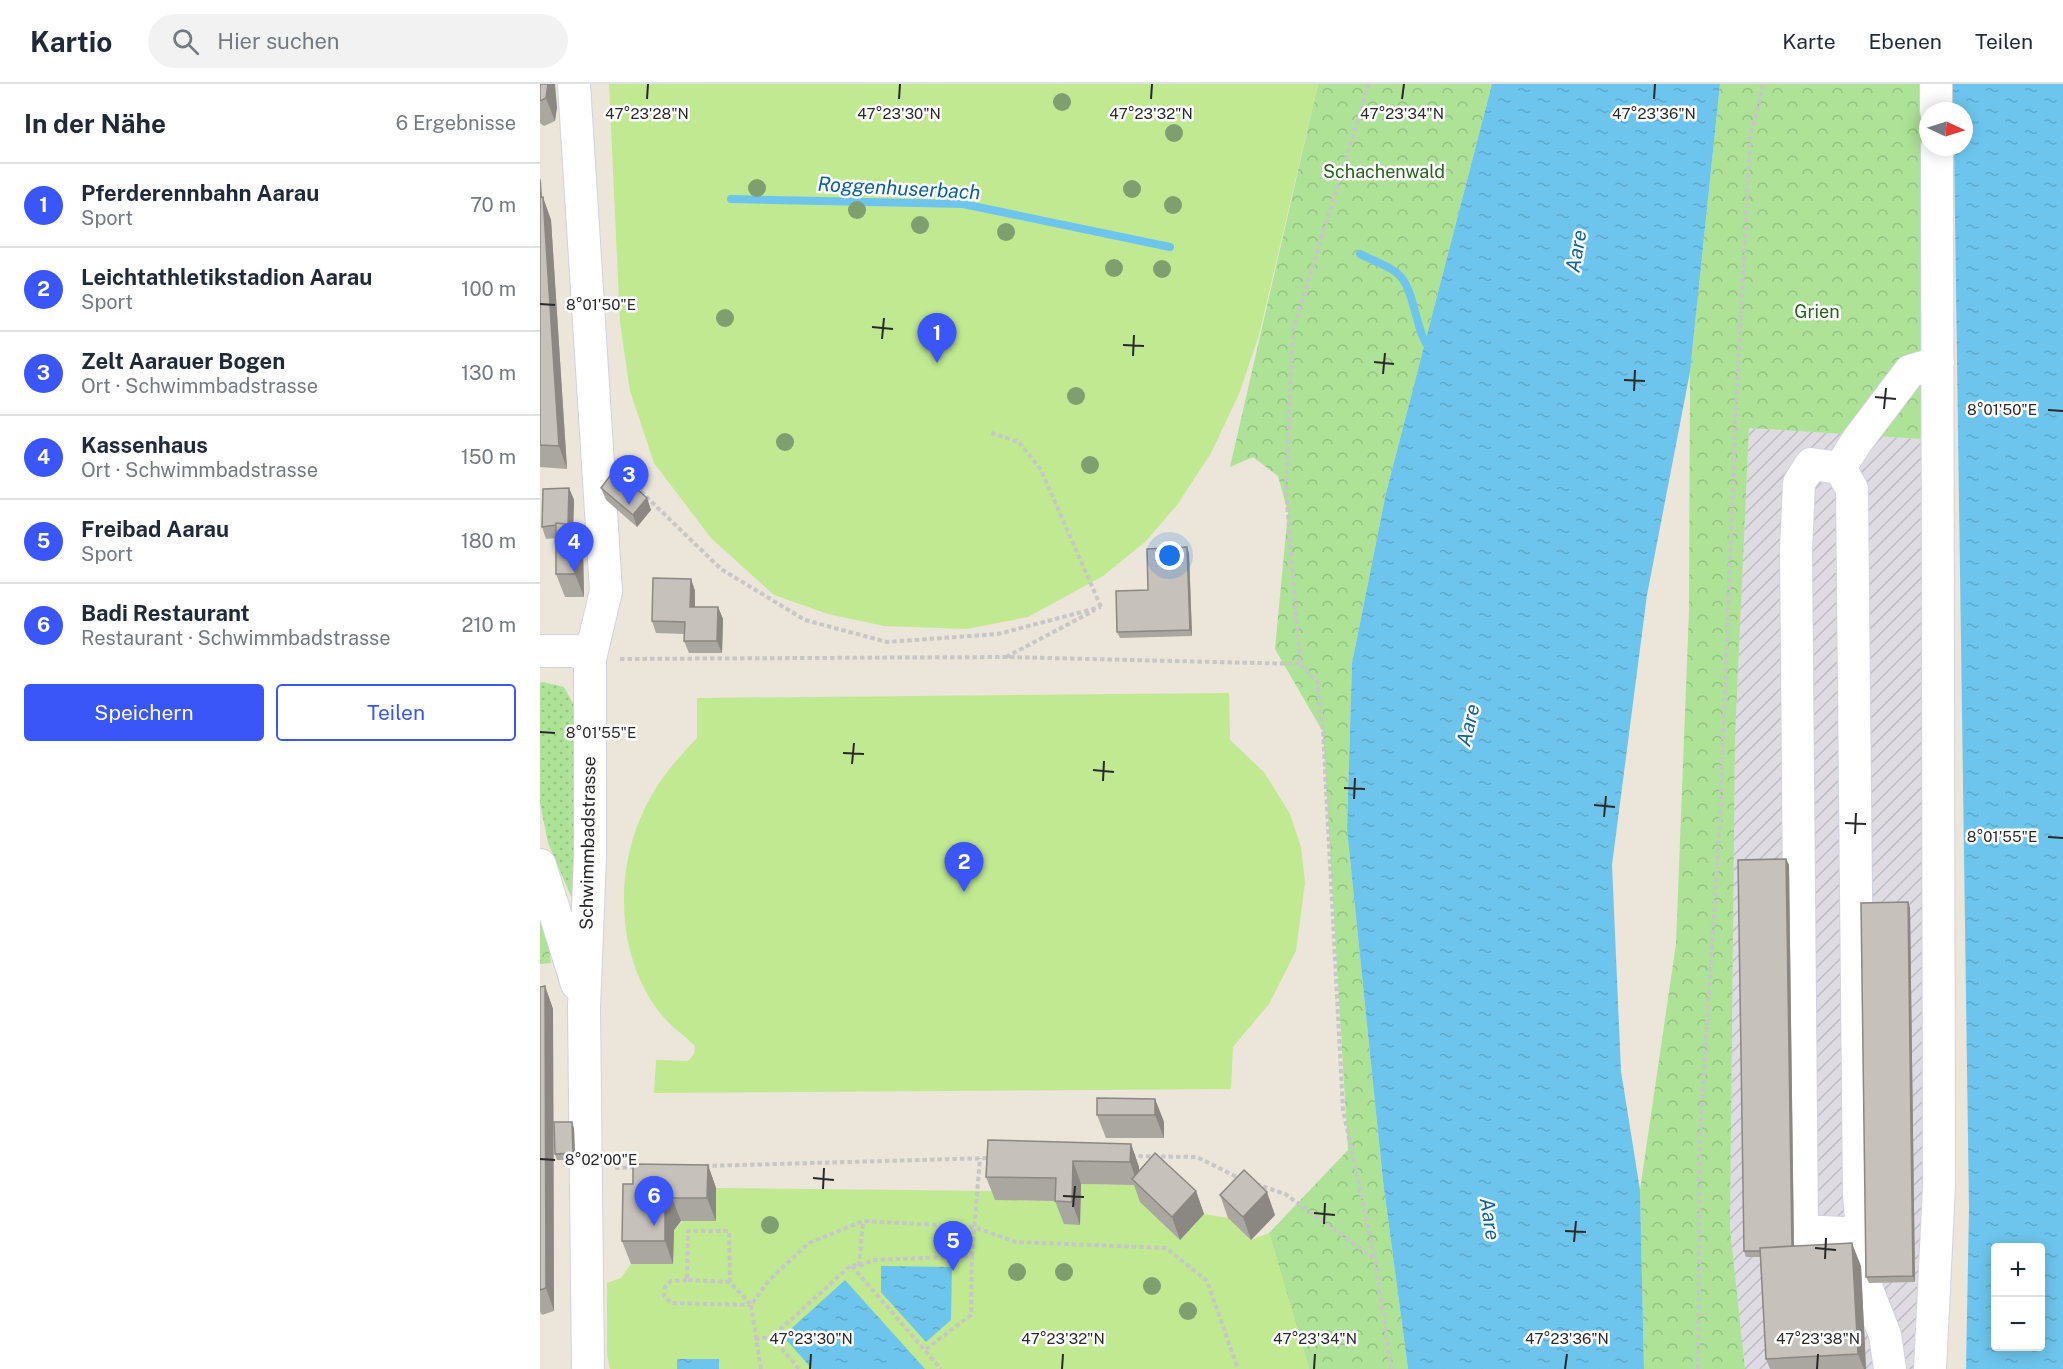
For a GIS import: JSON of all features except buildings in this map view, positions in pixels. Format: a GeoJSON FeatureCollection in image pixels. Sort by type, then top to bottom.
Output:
{"type":"FeatureCollection","features":[{"type":"Feature","properties":{"kind":"street","name":"Schwimmbadstrasse"},"geometry":{"type":"LineString","coordinates":[[574,84],[606,591],[590,659],[590,857],[584,1008],[588,1369]]}},
{"type":"Feature","properties":{"kind":"street"},"geometry":{"type":"LineString","coordinates":[[1936,84],[1936,102]]}},
{"type":"Feature","properties":{"kind":"street"},"geometry":{"type":"LineString","coordinates":[[1930,1369],[1939,1187],[1937,156]]}},
{"type":"Feature","properties":{"kind":"street"},"geometry":{"type":"LineString","coordinates":[[1840,468],[1857,441],[1910,371],[1938,363]]}},
{"type":"Feature","properties":{"kind":"street"},"geometry":{"type":"LineString","coordinates":[[1840,468],[1811,464],[1799,483],[1796,549],[1802,1232],[1862,1234]]}},
{"type":"Feature","properties":{"kind":"street"},"geometry":{"type":"LineString","coordinates":[[1840,468],[1852,489],[1859,1196],[1867,1289],[1885,1335],[1890,1369]]}},
{"type":"Feature","properties":{"kind":"street"},"geometry":{"type":"LineString","coordinates":[[540,651],[576,651],[590,659]]}},
{"type":"Feature","properties":{"kind":"street","name":"Schwimmbadstrasse"},"geometry":{"type":"LineString","coordinates":[[540,865],[584,1008]]}},
{"type":"Feature","properties":{"kind":"path"},"geometry":{"type":"LineString","coordinates":[[1369,84],[1293,330],[1286,490],[1300,664],[1317,681],[1331,860],[1343,1110],[1375,1259],[1391,1369]]}},
{"type":"Feature","properties":{"kind":"path"},"geometry":{"type":"LineString","coordinates":[[1698,1369],[1700,1133],[1720,820],[1735,428],[1750,140],[1762,84]]}},
{"type":"Feature","properties":{"kind":"path"},"geometry":{"type":"LineString","coordinates":[[991,433],[1019,442],[1041,470],[1101,607]]}},
{"type":"Feature","properties":{"kind":"path"},"geometry":{"type":"LineString","coordinates":[[597,449],[721,569],[805,620],[887,642],[998,634],[1101,607]]}},
{"type":"Feature","properties":{"kind":"path"},"geometry":{"type":"LineString","coordinates":[[1005,657],[1101,607]]}},
{"type":"Feature","properties":{"kind":"path"},"geometry":{"type":"LineString","coordinates":[[590,659],[1005,657],[1300,664]]}},
{"type":"Feature","properties":{"kind":"path"},"geometry":{"type":"LineString","coordinates":[[1120,1155],[1197,1156],[1236,1178],[1285,1194],[1375,1259]]}},
{"type":"Feature","properties":{"kind":"path"},"geometry":{"type":"LineString","coordinates":[[694,1166],[1001,1157]]}},
{"type":"Feature","properties":{"kind":"path"},"geometry":{"type":"LineString","coordinates":[[925,1350],[971,1315],[972,1256],[980,1158]]}},
{"type":"Feature","properties":{"kind":"path"},"geometry":{"type":"LineString","coordinates":[[587,1169],[647,1167]]}},
{"type":"Feature","properties":{"kind":"path"},"geometry":{"type":"LineString","coordinates":[[859,1266],[863,1221]]}},
{"type":"Feature","properties":{"kind":"path"},"geometry":{"type":"LineString","coordinates":[[751,1305],[769,1280],[809,1243],[863,1221],[974,1227],[1016,1242],[1166,1248],[1207,1281],[1238,1369]]}},
{"type":"Feature","properties":{"kind":"path"},"geometry":{"type":"LineString","coordinates":[[687,1280],[688,1230],[729,1231],[730,1282],[751,1305],[761,1369]]}},
{"type":"Feature","properties":{"kind":"path"},"geometry":{"type":"LineString","coordinates":[[755,1339],[772,1337],[851,1265],[859,1266],[873,1260],[972,1256]]}},
{"type":"Feature","properties":{"kind":"path"},"geometry":{"type":"LineString","coordinates":[[851,1265],[941,1369]]}},
{"type":"Feature","properties":{"kind":"path"},"geometry":{"type":"LineString","coordinates":[[730,1282],[671,1281],[665,1287],[664,1296],[671,1303],[751,1305]]}},
{"type":"Feature","properties":{"kind":"path"},"geometry":{"type":"LineString","coordinates":[[772,1337],[799,1369]]}},
{"type":"Feature","properties":{"kind":"shaded area"},"geometry":{"type":"Polygon","coordinates":[[[1749,428],[1938,440],[1930,1369],[1745,1369],[1730,1228],[1735,737],[1749,428]]]}},
{"type":"Feature","properties":{"kind":"green space"},"geometry":{"type":"Polygon","coordinates":[[[609,84],[1318,84],[1259,335],[1239,394],[1211,453],[1177,505],[1145,542],[1103,576],[1028,617],[967,629],[884,626],[828,614],[774,595],[711,538],[654,463],[630,391],[620,322],[609,84]]]}},
{"type":"Feature","properties":{"kind":"green space","name":"Schachenwald"},"geometry":{"type":"Polygon","coordinates":[[[1318,84],[1492,84],[1386,493],[1352,663],[1347,829],[1383,1181],[1408,1369],[1309,1369],[1269,1233],[1348,1150],[1323,732],[1275,649],[1288,512],[1278,476],[1253,457],[1230,467],[1318,84]]]}},
{"type":"Feature","properties":{"kind":"green space","name":"Grien"},"geometry":{"type":"Polygon","coordinates":[[[1720,84],[1926,84],[1927,102],[1919,102],[1919,156],[1928,156],[1938,440],[1749,428],[1735,737],[1730,1228],[1745,1369],[1644,1369],[1640,1190],[1676,944],[1689,611],[1690,372],[1720,84]]]}},
{"type":"Feature","properties":{"kind":"green space"},"geometry":{"type":"Polygon","coordinates":[[[540,683],[564,687],[575,707],[574,903],[548,843],[540,803],[540,683]]]}},
{"type":"Feature","properties":{"kind":"green space"},"geometry":{"type":"Polygon","coordinates":[[[1229,693],[1230,740],[1264,772],[1290,814],[1301,847],[1305,883],[1296,951],[1269,1004],[1233,1047],[1231,1089],[654,1093],[656,1060],[688,1061],[694,1054],[695,1046],[667,1021],[649,997],[636,970],[628,941],[624,911],[625,880],[630,850],[639,822],[652,795],[678,758],[697,738],[697,698],[1229,693]]]}},
{"type":"Feature","properties":{"kind":"green space"},"geometry":{"type":"Polygon","coordinates":[[[540,877],[551,963],[540,964],[540,877]]]}},
{"type":"Feature","properties":{"kind":"green space"},"geometry":{"type":"Polygon","coordinates":[[[1081,1184],[1139,1185],[1180,1240],[1204,1214],[1228,1218],[1251,1240],[1269,1233],[1309,1369],[610,1369],[607,1355],[607,1283],[621,1278],[631,1264],[673,1264],[674,1230],[716,1188],[993,1191],[995,1200],[1064,1201],[1080,1225],[1081,1184]]]}},
{"type":"Feature","properties":{"kind":"water","name":"Aare"},"geometry":{"type":"Polygon","coordinates":[[[1492,84],[1720,84],[1690,372],[1647,595],[1612,865],[1621,1071],[1640,1190],[1644,1369],[1408,1369],[1383,1181],[1347,829],[1352,663],[1386,493],[1492,84]]]}},
{"type":"Feature","properties":{"kind":"water"},"geometry":{"type":"Polygon","coordinates":[[[1953,84],[2063,84],[2063,1369],[1966,1369],[1969,1209],[1954,156],[1973,156],[1973,102],[1953,102],[1953,84]]]}},
{"type":"Feature","properties":{"kind":"water"},"geometry":{"type":"Polygon","coordinates":[[[881,1266],[952,1267],[951,1320],[926,1342],[881,1292],[881,1266]]]}},
{"type":"Feature","properties":{"kind":"water"},"geometry":{"type":"Polygon","coordinates":[[[845,1280],[925,1369],[812,1369],[783,1336],[845,1280]]]}},
{"type":"Feature","properties":{"kind":"water"},"geometry":{"type":"Polygon","coordinates":[[[677,1359],[719,1359],[719,1369],[677,1369],[677,1359]]]}},
{"type":"Feature","properties":{"kind":"waterway","name":"Roggenhuserbach"},"geometry":{"type":"LineString","coordinates":[[731,199],[963,204],[1170,247]]}},
{"type":"Feature","properties":{"kind":"waterway","name":"Roggenhuserbach"},"geometry":{"type":"LineString","coordinates":[[1360,254],[1389,268],[1404,281],[1409,290],[1422,335],[1432,351]]}},
{"type":"Feature","properties":{"kind":"place","name":"Pferderennbahn Aarau"},"geometry":{"type":"Point","coordinates":[937,363]}},
{"type":"Feature","properties":{"kind":"place","name":"Zelt Aarauer Bogen"},"geometry":{"type":"Point","coordinates":[629,505]}},
{"type":"Feature","properties":{"kind":"place","name":"Kassenhaus"},"geometry":{"type":"Point","coordinates":[574,572]}},
{"type":"Feature","properties":{"kind":"place","name":"Leichtathletikstadion Aarau"},"geometry":{"type":"Point","coordinates":[964,892]}},
{"type":"Feature","properties":{"kind":"place","name":"Badi Restaurant"},"geometry":{"type":"Point","coordinates":[654,1226]}},
{"type":"Feature","properties":{"kind":"place","name":"Freibad Aarau"},"geometry":{"type":"Point","coordinates":[953,1271]}}]}
